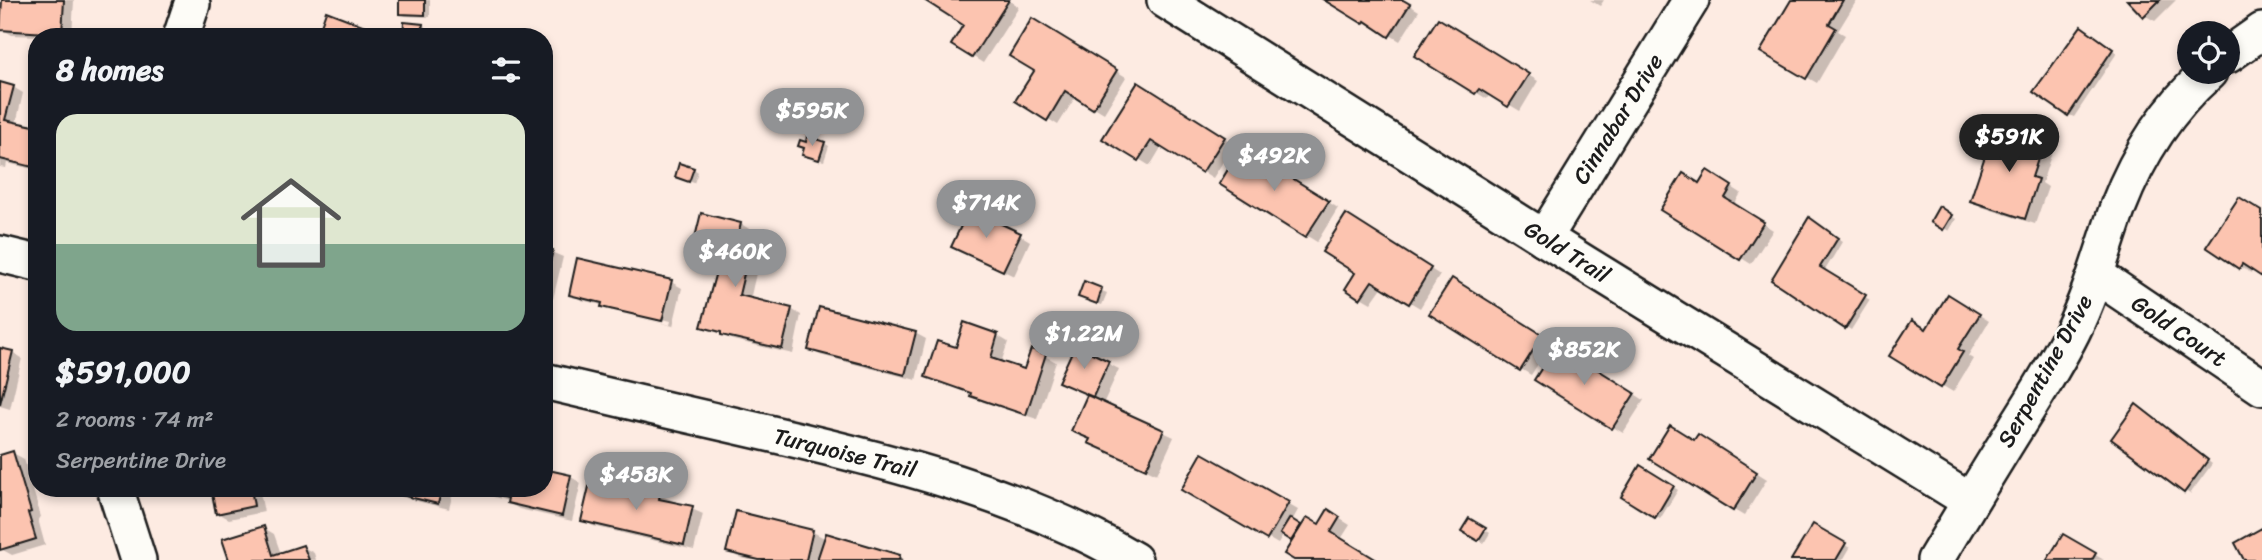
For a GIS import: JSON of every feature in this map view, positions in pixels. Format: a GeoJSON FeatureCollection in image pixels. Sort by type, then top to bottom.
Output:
{"type":"FeatureCollection","features":[{"type":"Feature","properties":{"kind":"street","name":"Gold Trail"},"geometry":{"type":"LineString","coordinates":[[1165,0],[1970,501]]}},
{"type":"Feature","properties":{"kind":"street","name":"Cinnabar Drive"},"geometry":{"type":"LineString","coordinates":[[1544,238],[1691,0]]}},
{"type":"Feature","properties":{"kind":"street"},"geometry":{"type":"LineString","coordinates":[[184,28],[192,4]]}},
{"type":"Feature","properties":{"kind":"street"},"geometry":{"type":"LineString","coordinates":[[2240,47],[2262,31]]}},
{"type":"Feature","properties":{"kind":"street","name":"Serpentine Drive"},"geometry":{"type":"LineString","coordinates":[[1934,560],[2072,333],[2096,275],[2118,207],[2143,152],[2161,124],[2197,84]]}},
{"type":"Feature","properties":{"kind":"street"},"geometry":{"type":"LineString","coordinates":[[0,254],[28,260]]}},
{"type":"Feature","properties":{"kind":"street","name":"Gold Court"},"geometry":{"type":"LineString","coordinates":[[2096,275],[2262,387]]}},
{"type":"Feature","properties":{"kind":"street","name":"Turquoise Trail"},"geometry":{"type":"LineString","coordinates":[[553,383],[915,469],[1029,509],[1134,560]]}},
{"type":"Feature","properties":{"kind":"street"},"geometry":{"type":"LineString","coordinates":[[118,497],[138,560]]}},
{"type":"Feature","properties":{"kind":"building"},"geometry":{"type":"Polygon","coordinates":[[[2,0],[64,0],[62,28],[28,28],[28,32],[0,30],[2,0]]]}},
{"type":"Feature","properties":{"kind":"building"},"geometry":{"type":"Polygon","coordinates":[[[399,0],[425,0],[425,15],[399,14],[399,0]]]}},
{"type":"Feature","properties":{"kind":"building"},"geometry":{"type":"Polygon","coordinates":[[[924,0],[1009,0],[972,58],[951,45],[963,25],[924,0]]]}},
{"type":"Feature","properties":{"kind":"building"},"geometry":{"type":"Polygon","coordinates":[[[1324,0],[1403,0],[1410,4],[1389,37],[1324,0]]]}},
{"type":"Feature","properties":{"kind":"building"},"geometry":{"type":"Polygon","coordinates":[[[1791,0],[1843,0],[1829,24],[1836,28],[1806,79],[1760,52],[1791,0]]]}},
{"type":"Feature","properties":{"kind":"building"},"geometry":{"type":"Polygon","coordinates":[[[2127,0],[2160,0],[2143,17],[2127,0]]]}},
{"type":"Feature","properties":{"kind":"building"},"geometry":{"type":"Polygon","coordinates":[[[326,11],[368,27],[368,28],[320,28],[326,11]]]}},
{"type":"Feature","properties":{"kind":"building"},"geometry":{"type":"Polygon","coordinates":[[[1032,18],[1117,70],[1093,109],[1065,91],[1047,121],[1015,101],[1034,71],[1009,56],[1032,18]]]}},
{"type":"Feature","properties":{"kind":"building"},"geometry":{"type":"Polygon","coordinates":[[[1438,18],[1529,74],[1508,107],[1479,89],[1475,94],[1414,56],[1438,18]]]}},
{"type":"Feature","properties":{"kind":"building"},"geometry":{"type":"Polygon","coordinates":[[[404,22],[423,24],[422,28],[404,28],[404,22]]]}},
{"type":"Feature","properties":{"kind":"building"},"geometry":{"type":"Polygon","coordinates":[[[2081,26],[2113,49],[2068,116],[2033,92],[2081,26]]]}},
{"type":"Feature","properties":{"kind":"building"},"geometry":{"type":"Polygon","coordinates":[[[0,82],[14,86],[5,120],[28,125],[28,166],[0,159],[0,82]]]}},
{"type":"Feature","properties":{"kind":"building"},"geometry":{"type":"Polygon","coordinates":[[[1138,82],[1225,137],[1202,173],[1151,141],[1138,161],[1102,139],[1138,82]]]}},
{"type":"Feature","properties":{"kind":"building"},"geometry":{"type":"Polygon","coordinates":[[[2015,129],[2045,138],[2032,177],[2038,179],[2025,219],[1970,201],[1991,138],[2009,144],[2015,129]]]}},
{"type":"Feature","properties":{"kind":"building"},"geometry":{"type":"Polygon","coordinates":[[[807,136],[825,142],[819,160],[802,155],[804,148],[798,146],[800,140],[806,142],[807,136]]]}},
{"type":"Feature","properties":{"kind":"building"},"geometry":{"type":"Polygon","coordinates":[[[1242,147],[1329,201],[1305,238],[1219,184],[1242,147]]]}},
{"type":"Feature","properties":{"kind":"building"},"geometry":{"type":"Polygon","coordinates":[[[679,163],[694,168],[689,182],[675,177],[679,163]]]}},
{"type":"Feature","properties":{"kind":"building"},"geometry":{"type":"Polygon","coordinates":[[[1707,170],[1732,186],[1725,198],[1764,222],[1740,260],[1660,210],[1683,173],[1699,183],[1707,170]]]}},
{"type":"Feature","properties":{"kind":"building"},"geometry":{"type":"Polygon","coordinates":[[[2239,197],[2262,211],[2262,277],[2242,264],[2239,269],[2206,247],[2239,197]]]}},
{"type":"Feature","properties":{"kind":"building"},"geometry":{"type":"Polygon","coordinates":[[[1939,206],[1952,215],[1943,230],[1930,222],[1939,206]]]}},
{"type":"Feature","properties":{"kind":"building"},"geometry":{"type":"Polygon","coordinates":[[[969,209],[1021,233],[1003,271],[951,247],[969,209]]]}},
{"type":"Feature","properties":{"kind":"building"},"geometry":{"type":"Polygon","coordinates":[[[701,213],[741,223],[733,258],[747,261],[739,295],[792,308],[782,349],[721,335],[721,332],[701,327],[717,268],[689,262],[701,213]]]}},
{"type":"Feature","properties":{"kind":"building"},"geometry":{"type":"Polygon","coordinates":[[[1346,214],[1431,268],[1409,304],[1372,281],[1360,299],[1345,289],[1355,273],[1322,252],[1346,214]]]}},
{"type":"Feature","properties":{"kind":"building"},"geometry":{"type":"Polygon","coordinates":[[[1809,217],[1838,238],[1820,267],[1866,295],[1845,329],[1771,280],[1809,217]]]}},
{"type":"Feature","properties":{"kind":"building"},"geometry":{"type":"Polygon","coordinates":[[[577,258],[672,280],[662,321],[601,307],[602,303],[569,295],[577,258]]]}},
{"type":"Feature","properties":{"kind":"building"},"geometry":{"type":"Polygon","coordinates":[[[1452,278],[1543,335],[1520,371],[1429,314],[1452,278]]]}},
{"type":"Feature","properties":{"kind":"building"},"geometry":{"type":"Polygon","coordinates":[[[1084,281],[1102,288],[1097,304],[1078,297],[1084,281]]]}},
{"type":"Feature","properties":{"kind":"building"},"geometry":{"type":"Polygon","coordinates":[[[1948,294],[1980,314],[1958,349],[1963,352],[1941,388],[1889,356],[1912,320],[1926,329],[1948,294]]]}},
{"type":"Feature","properties":{"kind":"building"},"geometry":{"type":"Polygon","coordinates":[[[819,307],[916,332],[905,375],[808,350],[819,307]]]}},
{"type":"Feature","properties":{"kind":"building"},"geometry":{"type":"Polygon","coordinates":[[[964,322],[998,334],[991,358],[1024,369],[1031,349],[1046,354],[1026,415],[925,377],[937,341],[956,347],[964,322]]]}},
{"type":"Feature","properties":{"kind":"building"},"geometry":{"type":"Polygon","coordinates":[[[1557,344],[1635,393],[1612,429],[1534,380],[1557,344]]]}},
{"type":"Feature","properties":{"kind":"building"},"geometry":{"type":"Polygon","coordinates":[[[1075,345],[1109,361],[1093,397],[1058,382],[1075,345]]]}},
{"type":"Feature","properties":{"kind":"building"},"geometry":{"type":"Polygon","coordinates":[[[0,348],[13,351],[0,404],[0,348]]]}},
{"type":"Feature","properties":{"kind":"building"},"geometry":{"type":"Polygon","coordinates":[[[1087,395],[1164,430],[1146,469],[1088,443],[1090,439],[1071,431],[1087,395]]]}},
{"type":"Feature","properties":{"kind":"building"},"geometry":{"type":"Polygon","coordinates":[[[2136,404],[2208,460],[2184,493],[2111,439],[2136,404]]]}},
{"type":"Feature","properties":{"kind":"building"},"geometry":{"type":"Polygon","coordinates":[[[1670,425],[1694,440],[1698,434],[1757,472],[1733,511],[1649,459],[1670,425]]]}},
{"type":"Feature","properties":{"kind":"building"},"geometry":{"type":"Polygon","coordinates":[[[13,451],[36,539],[0,550],[0,455],[13,451]]]}},
{"type":"Feature","properties":{"kind":"building"},"geometry":{"type":"Polygon","coordinates":[[[1202,453],[1289,502],[1267,540],[1181,490],[1202,453]]]}},
{"type":"Feature","properties":{"kind":"building"},"geometry":{"type":"Polygon","coordinates":[[[1640,465],[1674,486],[1655,518],[1621,497],[1640,465]]]}},
{"type":"Feature","properties":{"kind":"building"},"geometry":{"type":"Polygon","coordinates":[[[553,471],[571,475],[562,516],[507,503],[508,498],[504,497],[553,497],[553,471]]]}},
{"type":"Feature","properties":{"kind":"building"},"geometry":{"type":"Polygon","coordinates":[[[591,478],[660,494],[659,499],[693,506],[684,545],[581,521],[591,478]]]}},
{"type":"Feature","properties":{"kind":"building"},"geometry":{"type":"Polygon","coordinates":[[[213,497],[252,497],[254,506],[216,514],[213,497]]]}},
{"type":"Feature","properties":{"kind":"building"},"geometry":{"type":"Polygon","coordinates":[[[409,497],[440,497],[438,504],[409,497]]]}},
{"type":"Feature","properties":{"kind":"building"},"geometry":{"type":"Polygon","coordinates":[[[1328,509],[1340,517],[1331,532],[1377,560],[1294,560],[1284,554],[1307,517],[1319,524],[1328,509]]]}},
{"type":"Feature","properties":{"kind":"building"},"geometry":{"type":"Polygon","coordinates":[[[736,511],[813,530],[806,560],[759,560],[726,552],[736,511]]]}},
{"type":"Feature","properties":{"kind":"building"},"geometry":{"type":"Polygon","coordinates":[[[1290,518],[1301,525],[1291,541],[1280,534],[1290,518]]]}},
{"type":"Feature","properties":{"kind":"building"},"geometry":{"type":"Polygon","coordinates":[[[1469,518],[1486,528],[1478,541],[1461,531],[1469,518]]]}},
{"type":"Feature","properties":{"kind":"building"},"geometry":{"type":"Polygon","coordinates":[[[1813,524],[1846,543],[1836,560],[1791,560],[1813,524]]]}},
{"type":"Feature","properties":{"kind":"building"},"geometry":{"type":"Polygon","coordinates":[[[264,526],[273,555],[303,545],[309,560],[229,560],[222,539],[264,526]]]}},
{"type":"Feature","properties":{"kind":"building"},"geometry":{"type":"Polygon","coordinates":[[[2262,528],[2262,560],[2244,560],[2235,543],[2262,528]]]}},
{"type":"Feature","properties":{"kind":"building"},"geometry":{"type":"Polygon","coordinates":[[[826,533],[900,555],[899,559],[902,560],[817,560],[826,533]]]}},
{"type":"Feature","properties":{"kind":"building"},"geometry":{"type":"Polygon","coordinates":[[[2063,534],[2096,553],[2092,560],[2047,560],[2063,534]]]}}]}
